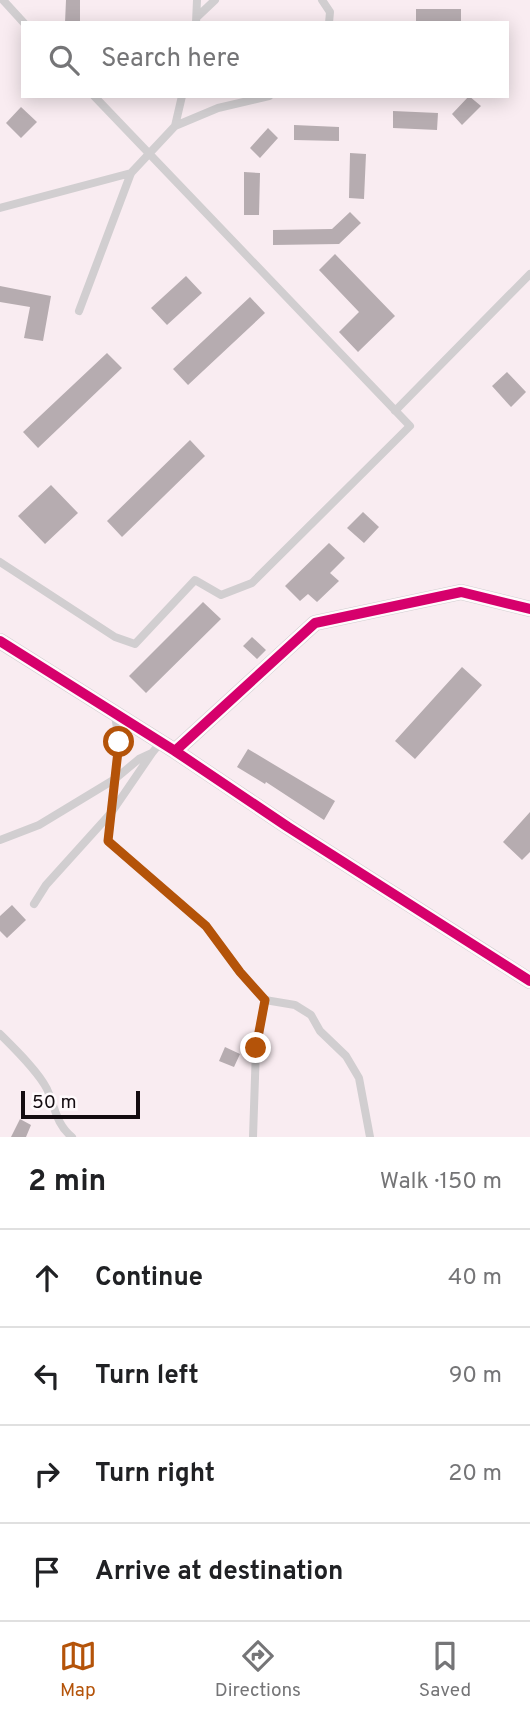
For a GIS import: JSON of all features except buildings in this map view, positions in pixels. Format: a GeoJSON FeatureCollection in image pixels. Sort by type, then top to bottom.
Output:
{"type":"FeatureCollection","features":[{"type":"Feature","properties":{"kind":"street"},"geometry":{"type":"LineString","coordinates":[[175,751],[315,623],[461,592],[530,609]]}},
{"type":"Feature","properties":{"kind":"street"},"geometry":{"type":"LineString","coordinates":[[0,641],[114,712],[156,747],[175,751],[288,827],[530,981]]}},
{"type":"Feature","properties":{"kind":"lane"},"geometry":{"type":"LineString","coordinates":[[2,0],[22,21]]}},
{"type":"Feature","properties":{"kind":"lane"},"geometry":{"type":"LineString","coordinates":[[197,0],[197,20]]}},
{"type":"Feature","properties":{"kind":"lane"},"geometry":{"type":"LineString","coordinates":[[197,20],[215,0]]}},
{"type":"Feature","properties":{"kind":"lane"},"geometry":{"type":"LineString","coordinates":[[322,0],[330,12],[329,21]]}},
{"type":"Feature","properties":{"kind":"lane"},"geometry":{"type":"LineString","coordinates":[[0,562],[115,637],[135,644],[195,580],[221,594],[252,583],[410,426],[96,98]]}},
{"type":"Feature","properties":{"kind":"lane"},"geometry":{"type":"LineString","coordinates":[[175,126],[182,98]]}},
{"type":"Feature","properties":{"kind":"lane"},"geometry":{"type":"LineString","coordinates":[[79,311],[131,173],[175,126],[218,108],[260,98]]}},
{"type":"Feature","properties":{"kind":"lane"},"geometry":{"type":"LineString","coordinates":[[0,208],[131,173]]}},
{"type":"Feature","properties":{"kind":"lane"},"geometry":{"type":"LineString","coordinates":[[395,411],[530,274]]}},
{"type":"Feature","properties":{"kind":"lane"},"geometry":{"type":"LineString","coordinates":[[114,712],[119,742],[108,841],[206,926],[265,1000],[295,1005],[312,1015],[320,1031],[346,1056],[359,1078],[370,1137]]}},
{"type":"Feature","properties":{"kind":"lane"},"geometry":{"type":"LineString","coordinates":[[0,841],[39,825],[115,779],[156,747]]}},
{"type":"Feature","properties":{"kind":"lane"},"geometry":{"type":"LineString","coordinates":[[34,904],[46,886],[111,813],[156,747]]}},
{"type":"Feature","properties":{"kind":"lane"},"geometry":{"type":"LineString","coordinates":[[253,1137],[256,1048],[265,1000]]}},
{"type":"Feature","properties":{"kind":"lane"},"geometry":{"type":"LineString","coordinates":[[0,1034],[46,1088],[53,1111],[64,1130],[72,1137]]}},
{"type":"Feature","properties":{"kind":"cycle path"},"geometry":{"type":"LineString","coordinates":[[175,751],[315,623],[461,592],[530,609]]}},
{"type":"Feature","properties":{"kind":"cycle path"},"geometry":{"type":"LineString","coordinates":[[0,641],[530,981]]}},
{"type":"Feature","properties":{"kind":"route"},"geometry":{"type":"LineString","coordinates":[[119,742],[108,841],[206,926],[265,1000],[256,1048]]}}]}
